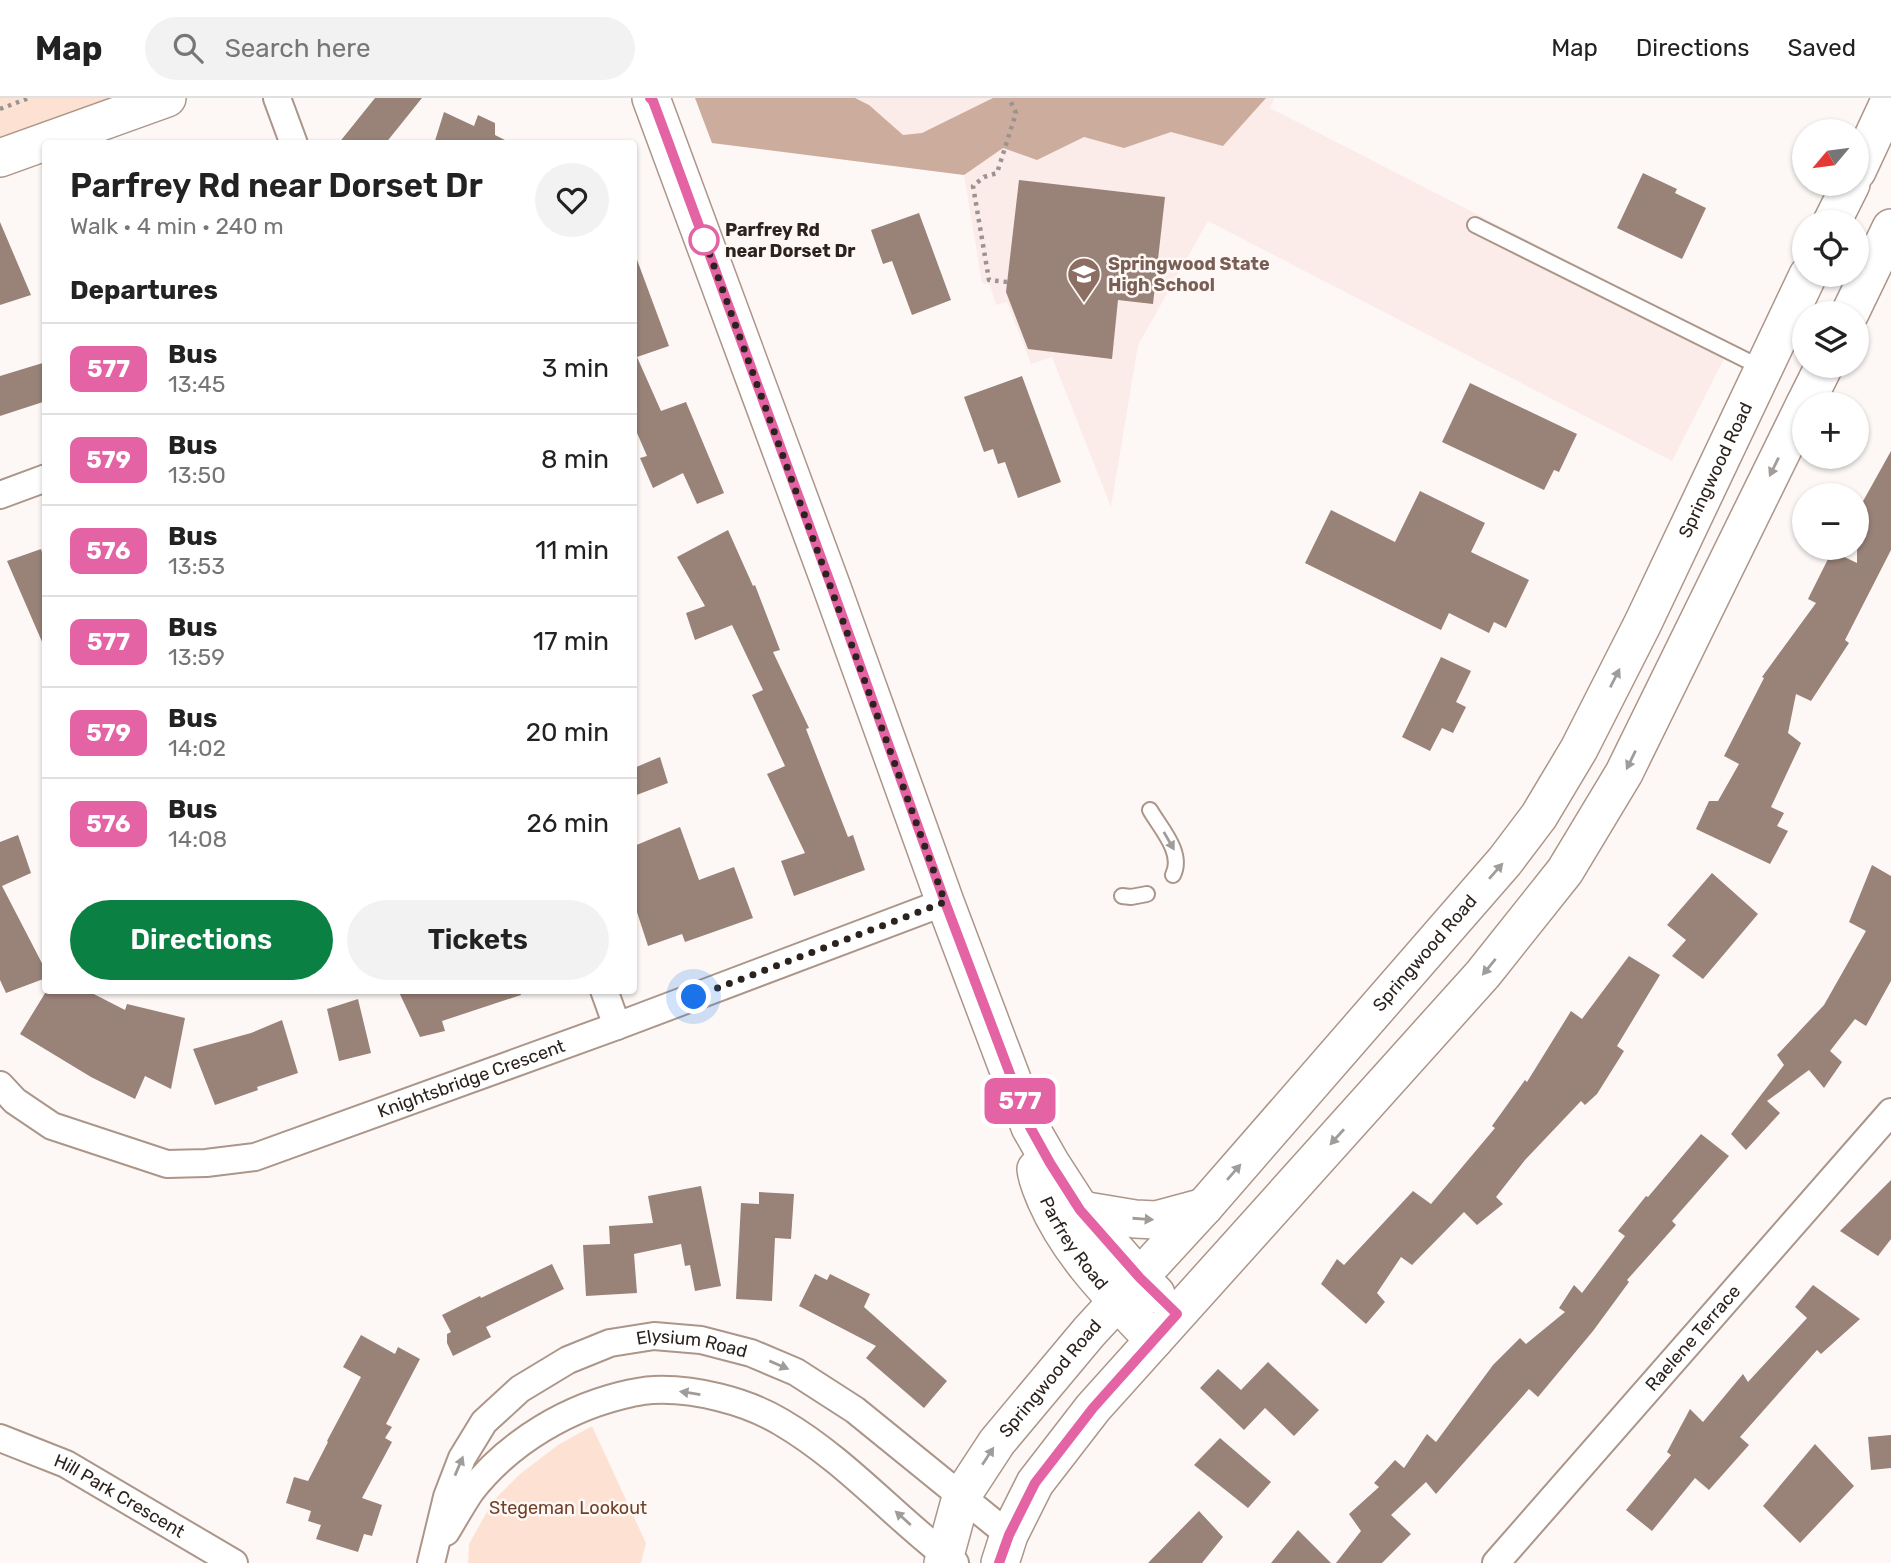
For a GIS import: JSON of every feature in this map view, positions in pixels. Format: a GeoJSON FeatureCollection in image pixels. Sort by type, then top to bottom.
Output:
{"type":"FeatureCollection","features":[{"type":"Feature","properties":{"kind":"main road"},"geometry":{"type":"LineString","coordinates":[[50,140],[167,98]]}},
{"type":"Feature","properties":{"kind":"main road"},"geometry":{"type":"LineString","coordinates":[[1869,145],[1891,98]]}},
{"type":"Feature","properties":{"kind":"main road","name":"Parfrey Road"},"geometry":{"type":"LineString","coordinates":[[651,99],[1030,1127],[1129,1290],[1166,1327]]}},
{"type":"Feature","properties":{"kind":"main road"},"geometry":{"type":"LineString","coordinates":[[0,158],[42,143]]}},
{"type":"Feature","properties":{"kind":"main road"},"geometry":{"type":"LineString","coordinates":[[1860,301],[1882,276],[1891,228]]}},
{"type":"Feature","properties":{"kind":"main road","name":"Springwood Road"},"geometry":{"type":"LineString","coordinates":[[948,1560],[961,1497],[997,1442],[1082,1341],[1204,1207],[1505,861],[1539,816],[1580,749],[1643,623],[1802,287]]}},
{"type":"Feature","properties":{"kind":"main road"},"geometry":{"type":"LineString","coordinates":[[1004,1549],[1035,1483],[1093,1408],[1483,974],[1565,871],[1624,773],[1792,431]]}},
{"type":"Feature","properties":{"kind":"main road","name":"Parfrey Road"},"geometry":{"type":"LineString","coordinates":[[1030,1127],[1037,1178],[1055,1220],[1097,1280],[1129,1290]]}},
{"type":"Feature","properties":{"kind":"main road"},"geometry":{"type":"LineString","coordinates":[[1080,1210],[1156,1220],[1204,1207]]}},
{"type":"Feature","properties":{"kind":"street"},"geometry":{"type":"LineString","coordinates":[[277,98],[293,140]]}},
{"type":"Feature","properties":{"kind":"street"},"geometry":{"type":"LineString","coordinates":[[0,495],[42,479]]}},
{"type":"Feature","properties":{"kind":"street","name":"Knightsbridge Crescent"},"geometry":{"type":"LineString","coordinates":[[0,1085],[15,1101],[52,1126],[167,1164],[255,1157],[617,1026],[945,902]]}},
{"type":"Feature","properties":{"kind":"street"},"geometry":{"type":"LineString","coordinates":[[605,994],[617,1026]]}},
{"type":"Feature","properties":{"kind":"street","name":"Raelene Terrace"},"geometry":{"type":"LineString","coordinates":[[1496,1563],[1891,1112]]}},
{"type":"Feature","properties":{"kind":"street","name":"Elysium Road"},"geometry":{"type":"LineString","coordinates":[[432,1559],[447,1497],[462,1458],[484,1422],[520,1389],[568,1360],[610,1343],[654,1336],[701,1340],[751,1353],[796,1372],[855,1410],[961,1497],[1004,1549]]}},
{"type":"Feature","properties":{"kind":"street","name":"Elysium Road"},"geometry":{"type":"LineString","coordinates":[[432,1559],[471,1492],[499,1462],[535,1433],[572,1413],[612,1397],[651,1390],[688,1391],[739,1403],[780,1421],[831,1457],[948,1560]]}},
{"type":"Feature","properties":{"kind":"street","name":"Hill Park Crescent"},"geometry":{"type":"LineString","coordinates":[[0,1438],[66,1464],[233,1563]]}},
{"type":"Feature","properties":{"kind":"lane"},"geometry":{"type":"LineString","coordinates":[[1475,225],[1763,369]]}},
{"type":"Feature","properties":{"kind":"lane"},"geometry":{"type":"LineString","coordinates":[[1150,810],[1177,855],[1173,875]]}},
{"type":"Feature","properties":{"kind":"lane"},"geometry":{"type":"LineString","coordinates":[[1122,896],[1147,894]]}},
{"type":"Feature","properties":{"kind":"path"},"geometry":{"type":"LineString","coordinates":[[0,109],[29,98]]}},
{"type":"Feature","properties":{"kind":"path"},"geometry":{"type":"LineString","coordinates":[[1007,282],[989,280],[973,186],[984,177],[997,173],[1016,113],[1009,98]]}},
{"type":"Feature","properties":{"kind":"shaded area"},"geometry":{"type":"Polygon","coordinates":[[[695,98],[1274,98],[1270,108],[1731,345],[1672,461],[1208,221],[1138,345],[1111,507],[1052,357],[1031,364],[1007,302],[996,305],[990,285],[982,283],[964,175],[712,143],[695,98]]]}},
{"type":"Feature","properties":{"kind":"shaded area"},"geometry":{"type":"Polygon","coordinates":[[[695,98],[855,98],[869,105],[903,135],[922,133],[993,98],[1266,98],[1223,146],[1171,132],[1124,148],[1084,137],[1037,160],[1003,148],[964,175],[712,143],[695,98]]]}},
{"type":"Feature","properties":{"kind":"green space"},"geometry":{"type":"Polygon","coordinates":[[[0,98],[115,98],[0,140],[0,98]]]}},
{"type":"Feature","properties":{"kind":"green space","name":"Stegeman Lookout"},"geometry":{"type":"Polygon","coordinates":[[[592,1426],[646,1543],[641,1563],[468,1563],[469,1544],[493,1501],[520,1474],[558,1445],[592,1426]]]}},
{"type":"Feature","properties":{"kind":"building"},"geometry":{"type":"Polygon","coordinates":[[[375,98],[422,98],[388,140],[341,140],[375,98]]]}},
{"type":"Feature","properties":{"kind":"building"},"geometry":{"type":"Polygon","coordinates":[[[444,112],[474,126],[478,115],[495,123],[495,135],[505,140],[435,140],[444,112]]]}},
{"type":"Feature","properties":{"kind":"building"},"geometry":{"type":"Polygon","coordinates":[[[1643,173],[1677,189],[1675,193],[1706,208],[1682,259],[1617,228],[1643,173]]]}},
{"type":"Feature","properties":{"kind":"building"},"geometry":{"type":"Polygon","coordinates":[[[1019,180],[1165,197],[1153,304],[1118,300],[1112,359],[1028,349],[1006,292],[1019,180]]]}},
{"type":"Feature","properties":{"kind":"building"},"geometry":{"type":"Polygon","coordinates":[[[919,213],[951,300],[912,315],[892,261],[883,264],[871,230],[919,213]]]}},
{"type":"Feature","properties":{"kind":"building"},"geometry":{"type":"Polygon","coordinates":[[[0,222],[31,295],[0,305],[0,222]]]}},
{"type":"Feature","properties":{"kind":"building"},"geometry":{"type":"Polygon","coordinates":[[[637,260],[669,346],[637,357],[637,260]]]}},
{"type":"Feature","properties":{"kind":"building"},"geometry":{"type":"Polygon","coordinates":[[[637,357],[661,411],[686,402],[724,493],[697,504],[683,473],[653,488],[640,458],[647,456],[637,433],[637,357]]]}},
{"type":"Feature","properties":{"kind":"building"},"geometry":{"type":"Polygon","coordinates":[[[42,363],[42,402],[0,416],[0,376],[42,363]]]}},
{"type":"Feature","properties":{"kind":"building"},"geometry":{"type":"Polygon","coordinates":[[[1022,376],[1061,482],[1018,498],[1005,462],[998,464],[993,449],[984,452],[964,397],[1022,376]]]}},
{"type":"Feature","properties":{"kind":"building"},"geometry":{"type":"Polygon","coordinates":[[[1470,383],[1577,434],[1559,472],[1554,470],[1544,490],[1442,442],[1470,383]]]}},
{"type":"Feature","properties":{"kind":"building"},"geometry":{"type":"Polygon","coordinates":[[[1891,451],[1891,550],[1845,640],[1849,643],[1811,701],[1796,694],[1788,733],[1801,743],[1771,807],[1784,813],[1777,826],[1788,831],[1770,864],[1696,829],[1709,801],[1718,801],[1739,764],[1724,756],[1764,678],[1762,677],[1816,603],[1808,599],[1828,560],[1851,560],[1857,563],[1857,560],[1869,560],[1869,490],[1891,451]]]}},
{"type":"Feature","properties":{"kind":"building"},"geometry":{"type":"Polygon","coordinates":[[[1420,491],[1485,523],[1471,552],[1529,580],[1506,628],[1494,622],[1489,633],[1449,613],[1441,630],[1305,563],[1331,510],[1395,542],[1420,491]]]}},
{"type":"Feature","properties":{"kind":"building"},"geometry":{"type":"Polygon","coordinates":[[[728,530],[753,586],[755,585],[780,650],[773,652],[809,728],[806,729],[848,837],[853,835],[865,870],[794,896],[781,861],[805,853],[767,774],[785,766],[752,695],[763,690],[732,625],[695,640],[686,613],[705,606],[677,557],[728,530]]]}},
{"type":"Feature","properties":{"kind":"building"},"geometry":{"type":"Polygon","coordinates":[[[41,549],[42,642],[7,561],[41,549]]]}},
{"type":"Feature","properties":{"kind":"building"},"geometry":{"type":"Polygon","coordinates":[[[1441,657],[1471,671],[1456,702],[1466,707],[1453,733],[1442,728],[1430,751],[1402,737],[1441,657]]]}},
{"type":"Feature","properties":{"kind":"building"},"geometry":{"type":"Polygon","coordinates":[[[660,757],[668,783],[637,795],[637,767],[660,757]]]}},
{"type":"Feature","properties":{"kind":"building"},"geometry":{"type":"Polygon","coordinates":[[[680,827],[699,880],[734,867],[753,918],[685,942],[682,934],[648,946],[637,912],[637,845],[680,827]]]}},
{"type":"Feature","properties":{"kind":"building"},"geometry":{"type":"Polygon","coordinates":[[[18,835],[31,873],[2,886],[42,963],[42,980],[6,993],[0,980],[0,842],[18,835]]]}},
{"type":"Feature","properties":{"kind":"building"},"geometry":{"type":"Polygon","coordinates":[[[1872,865],[1891,876],[1891,981],[1866,1026],[1855,1019],[1830,1051],[1842,1062],[1824,1088],[1809,1070],[1767,1101],[1780,1113],[1746,1150],[1731,1134],[1784,1065],[1777,1055],[1824,1005],[1866,931],[1849,922],[1872,865]]]}},
{"type":"Feature","properties":{"kind":"building"},"geometry":{"type":"Polygon","coordinates":[[[1712,873],[1758,914],[1703,979],[1672,956],[1686,940],[1667,925],[1712,873]]]}},
{"type":"Feature","properties":{"kind":"building"},"geometry":{"type":"Polygon","coordinates":[[[1629,956],[1660,975],[1617,1046],[1624,1051],[1597,1094],[1585,1105],[1581,1101],[1525,1160],[1496,1197],[1503,1204],[1477,1225],[1464,1212],[1412,1265],[1401,1257],[1377,1293],[1385,1302],[1366,1324],[1321,1284],[1337,1259],[1344,1265],[1413,1191],[1431,1204],[1495,1128],[1492,1126],[1525,1080],[1527,1082],[1571,1011],[1582,1019],[1629,956]]]}},
{"type":"Feature","properties":{"kind":"building"},"geometry":{"type":"Polygon","coordinates":[[[45,994],[94,994],[125,1010],[127,1004],[185,1018],[171,1089],[145,1076],[135,1099],[91,1077],[20,1034],[45,994]]]}},
{"type":"Feature","properties":{"kind":"building"},"geometry":{"type":"Polygon","coordinates":[[[400,994],[521,994],[442,1021],[445,1031],[420,1037],[400,994]]]}},
{"type":"Feature","properties":{"kind":"building"},"geometry":{"type":"Polygon","coordinates":[[[358,999],[371,1053],[339,1061],[327,1009],[358,999]]]}},
{"type":"Feature","properties":{"kind":"building"},"geometry":{"type":"Polygon","coordinates":[[[282,1020],[298,1073],[215,1105],[193,1049],[251,1033],[282,1020]]]}},
{"type":"Feature","properties":{"kind":"building"},"geometry":{"type":"Polygon","coordinates":[[[1701,1134],[1729,1156],[1672,1221],[1676,1225],[1627,1280],[1629,1282],[1593,1331],[1538,1397],[1529,1389],[1436,1494],[1426,1482],[1391,1515],[1411,1534],[1382,1563],[1336,1563],[1361,1531],[1349,1514],[1379,1487],[1374,1483],[1395,1460],[1404,1468],[1427,1434],[1436,1442],[1493,1365],[1520,1338],[1526,1344],[1565,1312],[1559,1308],[1574,1285],[1582,1293],[1625,1236],[1618,1231],[1701,1134]]]}},
{"type":"Feature","properties":{"kind":"building"},"geometry":{"type":"Polygon","coordinates":[[[1891,1180],[1891,1239],[1878,1256],[1840,1231],[1891,1180]]]}},
{"type":"Feature","properties":{"kind":"building"},"geometry":{"type":"Polygon","coordinates":[[[701,1186],[721,1286],[695,1291],[690,1265],[685,1266],[681,1244],[634,1254],[637,1293],[586,1296],[583,1245],[610,1244],[609,1226],[653,1223],[648,1196],[701,1186]]]}},
{"type":"Feature","properties":{"kind":"building"},"geometry":{"type":"Polygon","coordinates":[[[759,1192],[794,1194],[791,1239],[775,1238],[772,1301],[736,1299],[741,1203],[759,1204],[759,1192]]]}},
{"type":"Feature","properties":{"kind":"building"},"geometry":{"type":"Polygon","coordinates":[[[552,1264],[564,1289],[486,1327],[491,1337],[453,1356],[447,1343],[447,1334],[451,1332],[442,1315],[552,1264]]]}},
{"type":"Feature","properties":{"kind":"building"},"geometry":{"type":"Polygon","coordinates":[[[815,1274],[827,1280],[830,1274],[870,1294],[864,1307],[947,1381],[924,1408],[866,1358],[876,1346],[799,1306],[815,1274]]]}},
{"type":"Feature","properties":{"kind":"building"},"geometry":{"type":"Polygon","coordinates":[[[1813,1285],[1860,1319],[1821,1354],[1817,1350],[1740,1437],[1749,1445],[1709,1490],[1695,1478],[1652,1531],[1626,1510],[1671,1455],[1667,1452],[1690,1409],[1703,1422],[1743,1374],[1748,1382],[1807,1318],[1795,1307],[1813,1285]]]}},
{"type":"Feature","properties":{"kind":"building"},"geometry":{"type":"Polygon","coordinates":[[[361,1335],[395,1354],[398,1347],[420,1359],[386,1424],[392,1427],[385,1438],[392,1442],[362,1498],[382,1505],[372,1536],[364,1534],[358,1552],[316,1539],[321,1525],[308,1521],[311,1511],[286,1503],[294,1477],[308,1481],[361,1377],[343,1367],[361,1335]]]}},
{"type":"Feature","properties":{"kind":"building"},"geometry":{"type":"Polygon","coordinates":[[[1268,1362],[1319,1410],[1294,1436],[1265,1408],[1244,1430],[1200,1388],[1218,1369],[1241,1390],[1268,1362]]]}},
{"type":"Feature","properties":{"kind":"building"},"geometry":{"type":"Polygon","coordinates":[[[1891,1435],[1891,1468],[1871,1470],[1868,1437],[1891,1435]]]}},
{"type":"Feature","properties":{"kind":"building"},"geometry":{"type":"Polygon","coordinates":[[[1220,1438],[1271,1482],[1248,1508],[1194,1465],[1220,1438]]]}},
{"type":"Feature","properties":{"kind":"building"},"geometry":{"type":"Polygon","coordinates":[[[1815,1444],[1854,1486],[1800,1543],[1763,1506],[1815,1444]]]}},
{"type":"Feature","properties":{"kind":"building"},"geometry":{"type":"Polygon","coordinates":[[[1199,1511],[1223,1537],[1202,1563],[1148,1563],[1199,1511]]]}},
{"type":"Feature","properties":{"kind":"building"},"geometry":{"type":"Polygon","coordinates":[[[1298,1530],[1331,1563],[1271,1563],[1298,1530]]]}},
{"type":"Feature","properties":{"kind":"bus line","name":"577"},"geometry":{"type":"LineString","coordinates":[[650,98],[1030,1127],[1080,1210],[1140,1278],[1177,1314],[1093,1408],[1035,1483],[1009,1535],[999,1563]]}},
{"type":"Feature","properties":{"kind":"place","name":"Parfrey Rd near Dorset Dr"},"geometry":{"type":"Point","coordinates":[704,240]}},
{"type":"Feature","properties":{"kind":"place","name":"Springwood State High School"},"geometry":{"type":"Point","coordinates":[1084,304]}},
{"type":"Feature","properties":{"kind":"route"},"geometry":{"type":"LineString","coordinates":[[694,997],[945,902],[702,233],[704,240]]}}]}
